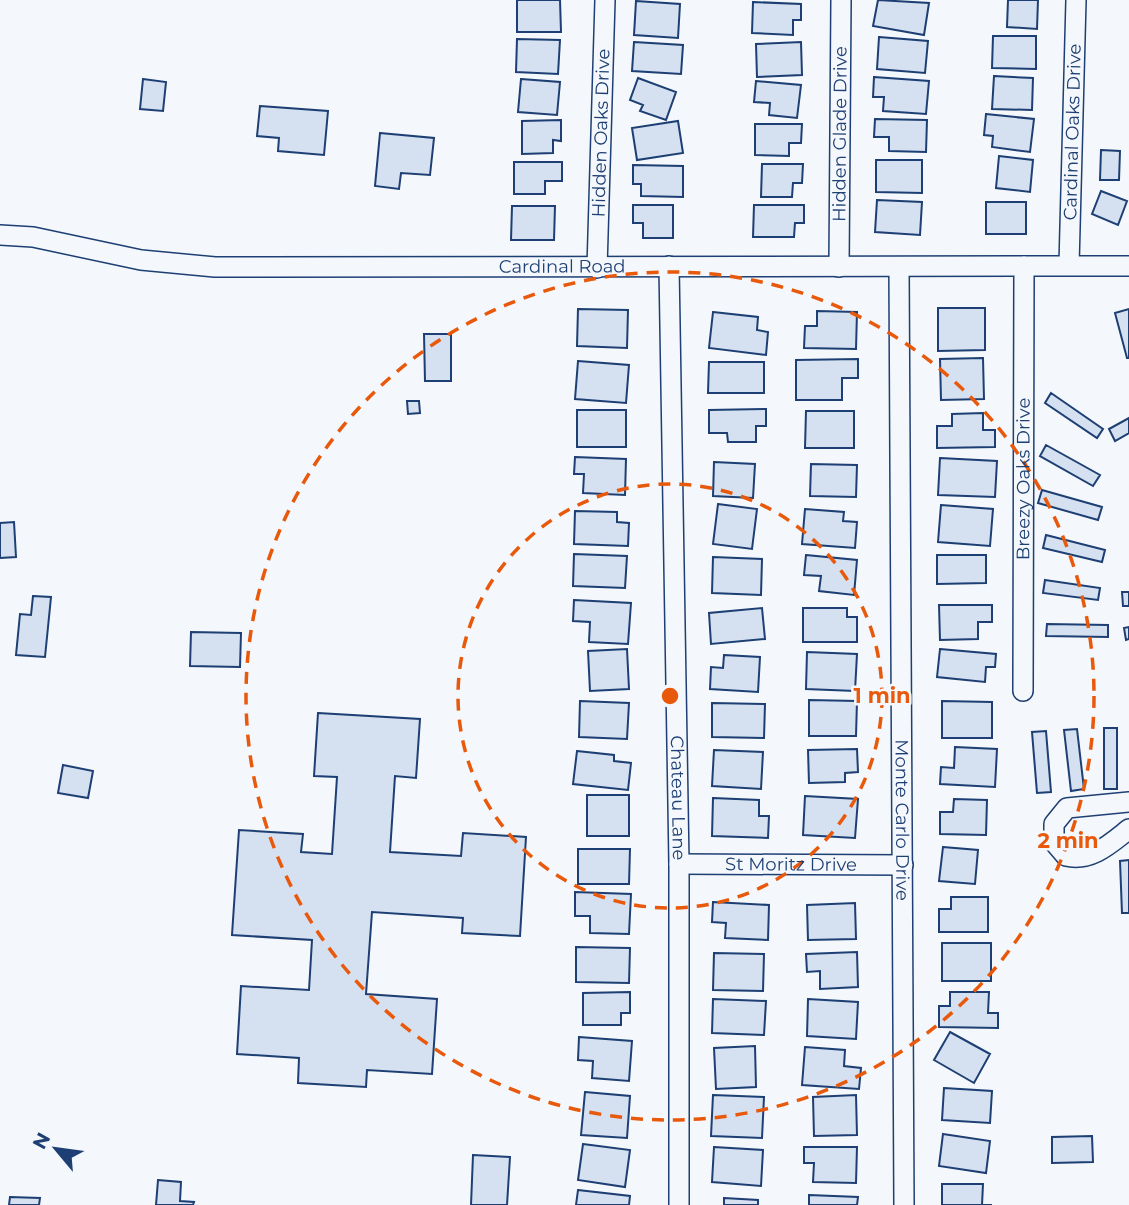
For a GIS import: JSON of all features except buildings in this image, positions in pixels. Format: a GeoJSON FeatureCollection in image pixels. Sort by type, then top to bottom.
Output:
{"type":"FeatureCollection","features":[{"type":"Feature","properties":{"kind":"street","name":"Hidden Oaks Drive"},"geometry":{"type":"LineString","coordinates":[[597,268],[605,0]]}},
{"type":"Feature","properties":{"kind":"street","name":"Hidden Glade Drive"},"geometry":{"type":"LineString","coordinates":[[839,267],[841,0]]}},
{"type":"Feature","properties":{"kind":"street","name":"Cardinal Oaks Drive"},"geometry":{"type":"LineString","coordinates":[[1069,265],[1076,0]]}},
{"type":"Feature","properties":{"kind":"street","name":"Cardinal Road"},"geometry":{"type":"LineString","coordinates":[[0,235],[33,237],[141,260],[215,267],[1129,266]]}},
{"type":"Feature","properties":{"kind":"street","name":"Chateau Lane"},"geometry":{"type":"LineString","coordinates":[[669,266],[679,864],[679,1205]]}},
{"type":"Feature","properties":{"kind":"street","name":"Monte Carlo Drive"},"geometry":{"type":"LineString","coordinates":[[899,267],[904,1205]]}},
{"type":"Feature","properties":{"kind":"street","name":"Breezy Oaks Drive"},"geometry":{"type":"LineString","coordinates":[[1023,691],[1024,267]]}},
{"type":"Feature","properties":{"kind":"street"},"geometry":{"type":"LineString","coordinates":[[1129,802],[1067,807],[1060,812],[1054,824],[1054,842],[1066,856],[1082,858],[1106,847],[1129,829]]}},
{"type":"Feature","properties":{"kind":"street","name":"St Moritz Drive"},"geometry":{"type":"LineString","coordinates":[[679,864],[903,865]]}}]}
